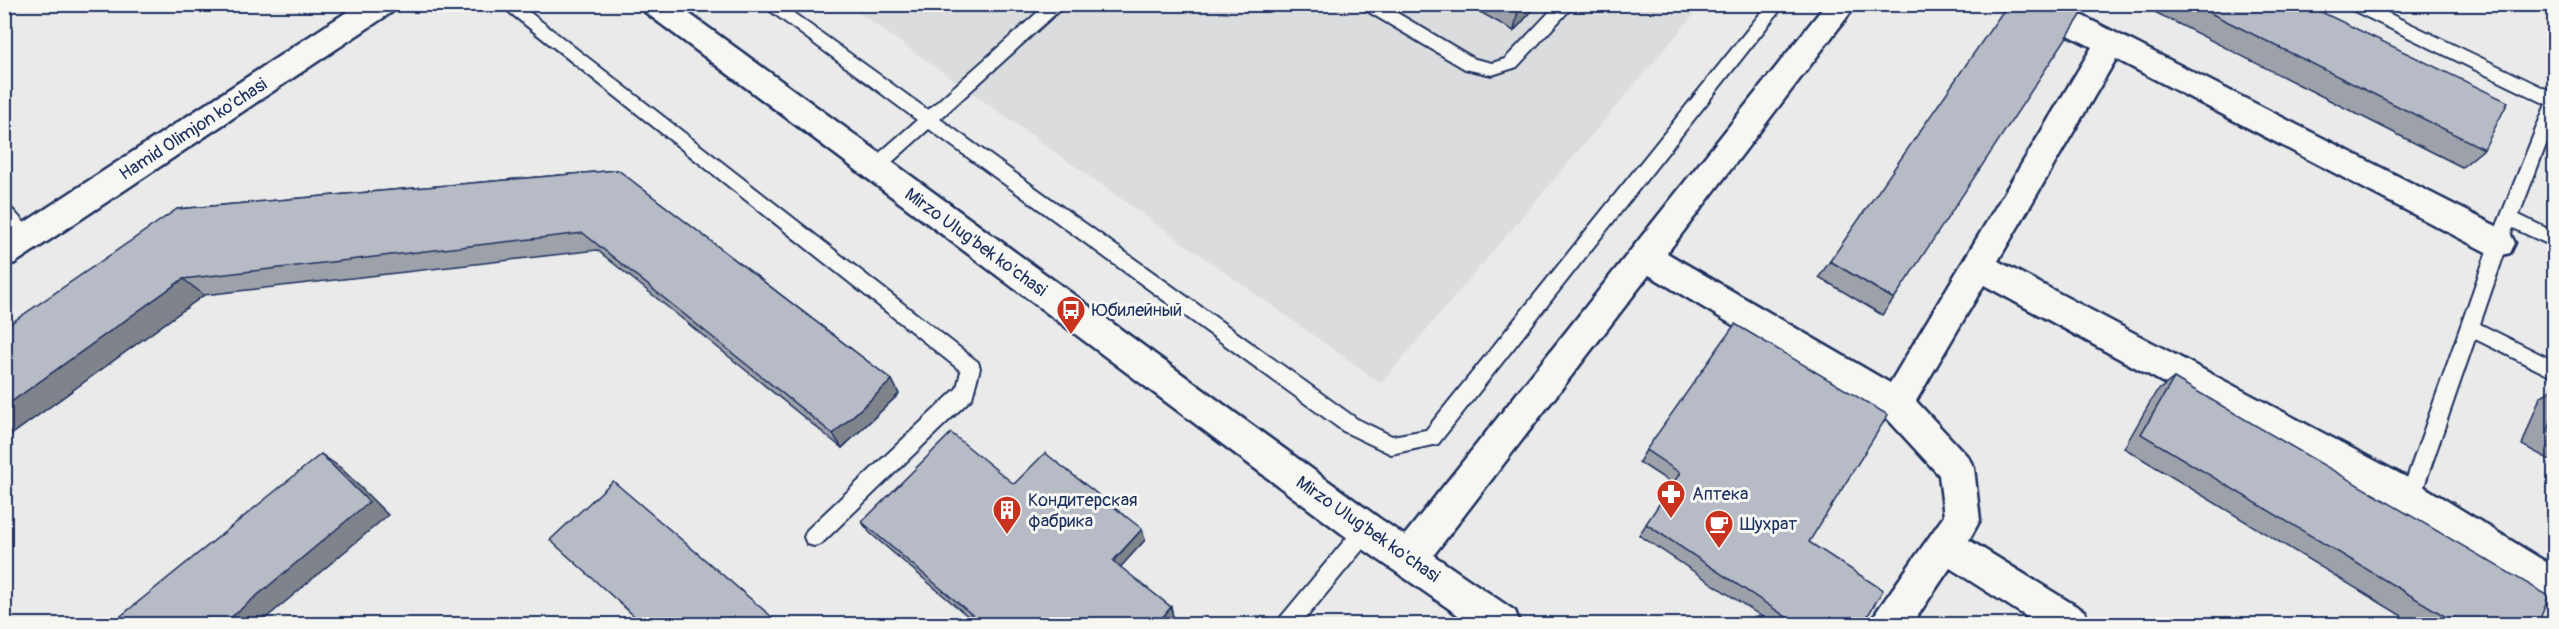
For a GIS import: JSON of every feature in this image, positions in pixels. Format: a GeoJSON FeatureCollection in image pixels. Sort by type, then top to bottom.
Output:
{"type":"FeatureCollection","features":[{"type":"Feature","properties":{"kind":"street","name":"Hamid Olimjon ko'chasi"},"geometry":{"type":"LineString","coordinates":[[16,245],[382,4]]}},
{"type":"Feature","properties":{"kind":"street","name":"Mirzo Ulug'bek ko'chasi"},"geometry":{"type":"LineString","coordinates":[[655,4],[1366,530],[1502,624]]}},
{"type":"Feature","properties":{"kind":"street"},"geometry":{"type":"LineString","coordinates":[[1409,558],[1843,4]]}},
{"type":"Feature","properties":{"kind":"street"},"geometry":{"type":"LineString","coordinates":[[2033,4],[2504,231]]}},
{"type":"Feature","properties":{"kind":"street"},"geometry":{"type":"LineString","coordinates":[[1896,404],[2110,43]]}},
{"type":"Feature","properties":{"kind":"street"},"geometry":{"type":"LineString","coordinates":[[1646,256],[1896,404],[1956,468],[1962,520],[1890,624]]}},
{"type":"Feature","properties":{"kind":"street"},"geometry":{"type":"LineString","coordinates":[[1978,266],[2410,498],[2554,587]]}},
{"type":"Feature","properties":{"kind":"street"},"geometry":{"type":"LineString","coordinates":[[1945,545],[2070,624]]}},
{"type":"Feature","properties":{"kind":"lane"},"geometry":{"type":"LineString","coordinates":[[507,4],[972,368],[965,392],[814,537]]}},
{"type":"Feature","properties":{"kind":"lane"},"geometry":{"type":"LineString","coordinates":[[769,4],[1350,424],[1391,445],[1431,438],[1777,4]]}},
{"type":"Feature","properties":{"kind":"lane"},"geometry":{"type":"LineString","coordinates":[[875,167],[1058,4]]}},
{"type":"Feature","properties":{"kind":"lane"},"geometry":{"type":"LineString","coordinates":[[1368,4],[1471,65],[1492,69],[1510,63],[1567,4]]}},
{"type":"Feature","properties":{"kind":"lane"},"geometry":{"type":"LineString","coordinates":[[2354,4],[2554,102],[2469,327],[2410,498]]}},
{"type":"Feature","properties":{"kind":"lane"},"geometry":{"type":"LineString","coordinates":[[4,212],[16,245]]}},
{"type":"Feature","properties":{"kind":"lane"},"geometry":{"type":"LineString","coordinates":[[2504,231],[2554,240]]}},
{"type":"Feature","properties":{"kind":"lane"},"geometry":{"type":"LineString","coordinates":[[2469,327],[2554,370]]}},
{"type":"Feature","properties":{"kind":"lane"},"geometry":{"type":"LineString","coordinates":[[1288,624],[1366,530]]}},
{"type":"Feature","properties":{"kind":"shaded area"},"geometry":{"type":"Polygon","coordinates":[[[848,5],[1702,5],[1381,383],[848,5]]]}},
{"type":"Feature","properties":{"kind":"building"},"geometry":{"type":"Polygon","coordinates":[[[1508,4],[1523,4],[1518,10],[1508,4]]]}},
{"type":"Feature","properties":{"kind":"building"},"geometry":{"type":"Polygon","coordinates":[[[2008,4],[2063,4],[2082,14],[1894,299],[1830,261],[2008,4]]]}},
{"type":"Feature","properties":{"kind":"building"},"geometry":{"type":"Polygon","coordinates":[[[2192,4],[2305,4],[2508,102],[2484,149],[2192,4]]]}},
{"type":"Feature","properties":{"kind":"building"},"geometry":{"type":"Polygon","coordinates":[[[618,170],[892,380],[833,434],[583,233],[183,279],[4,407],[4,328],[177,209],[618,170]]]}},
{"type":"Feature","properties":{"kind":"building"},"geometry":{"type":"Polygon","coordinates":[[[1735,324],[1888,415],[1809,542],[1883,590],[1863,624],[1797,624],[1646,524],[1680,473],[1646,450],[1735,324]]]}},
{"type":"Feature","properties":{"kind":"building"},"geometry":{"type":"Polygon","coordinates":[[[2174,378],[2549,596],[2538,624],[2458,624],[2141,434],[2174,378]]]}},
{"type":"Feature","properties":{"kind":"building"},"geometry":{"type":"Polygon","coordinates":[[[2554,412],[2554,434],[2548,431],[2554,412]]]}},
{"type":"Feature","properties":{"kind":"building","name":"Кондитерская фабрика"},"geometry":{"type":"Polygon","coordinates":[[[951,433],[1014,484],[1045,453],[1142,529],[1113,561],[1171,607],[1157,624],[983,624],[862,522],[951,433]]]}},
{"type":"Feature","properties":{"kind":"building"},"geometry":{"type":"Polygon","coordinates":[[[321,454],[369,502],[223,624],[111,624],[321,454]]]}},
{"type":"Feature","properties":{"kind":"building"},"geometry":{"type":"Polygon","coordinates":[[[613,481],[780,624],[643,624],[550,540],[613,481]]]}},
{"type":"Feature","properties":{"kind":"place","name":"Юбилейный"},"geometry":{"type":"Point","coordinates":[1071,336]}},
{"type":"Feature","properties":{"kind":"place","name":"Аптека"},"geometry":{"type":"Point","coordinates":[1671,520]}},
{"type":"Feature","properties":{"kind":"place","name":"Кондитерская фабрика"},"geometry":{"type":"Point","coordinates":[1007,536]}},
{"type":"Feature","properties":{"kind":"place","name":"Шухрат"},"geometry":{"type":"Point","coordinates":[1719,550]}}]}
